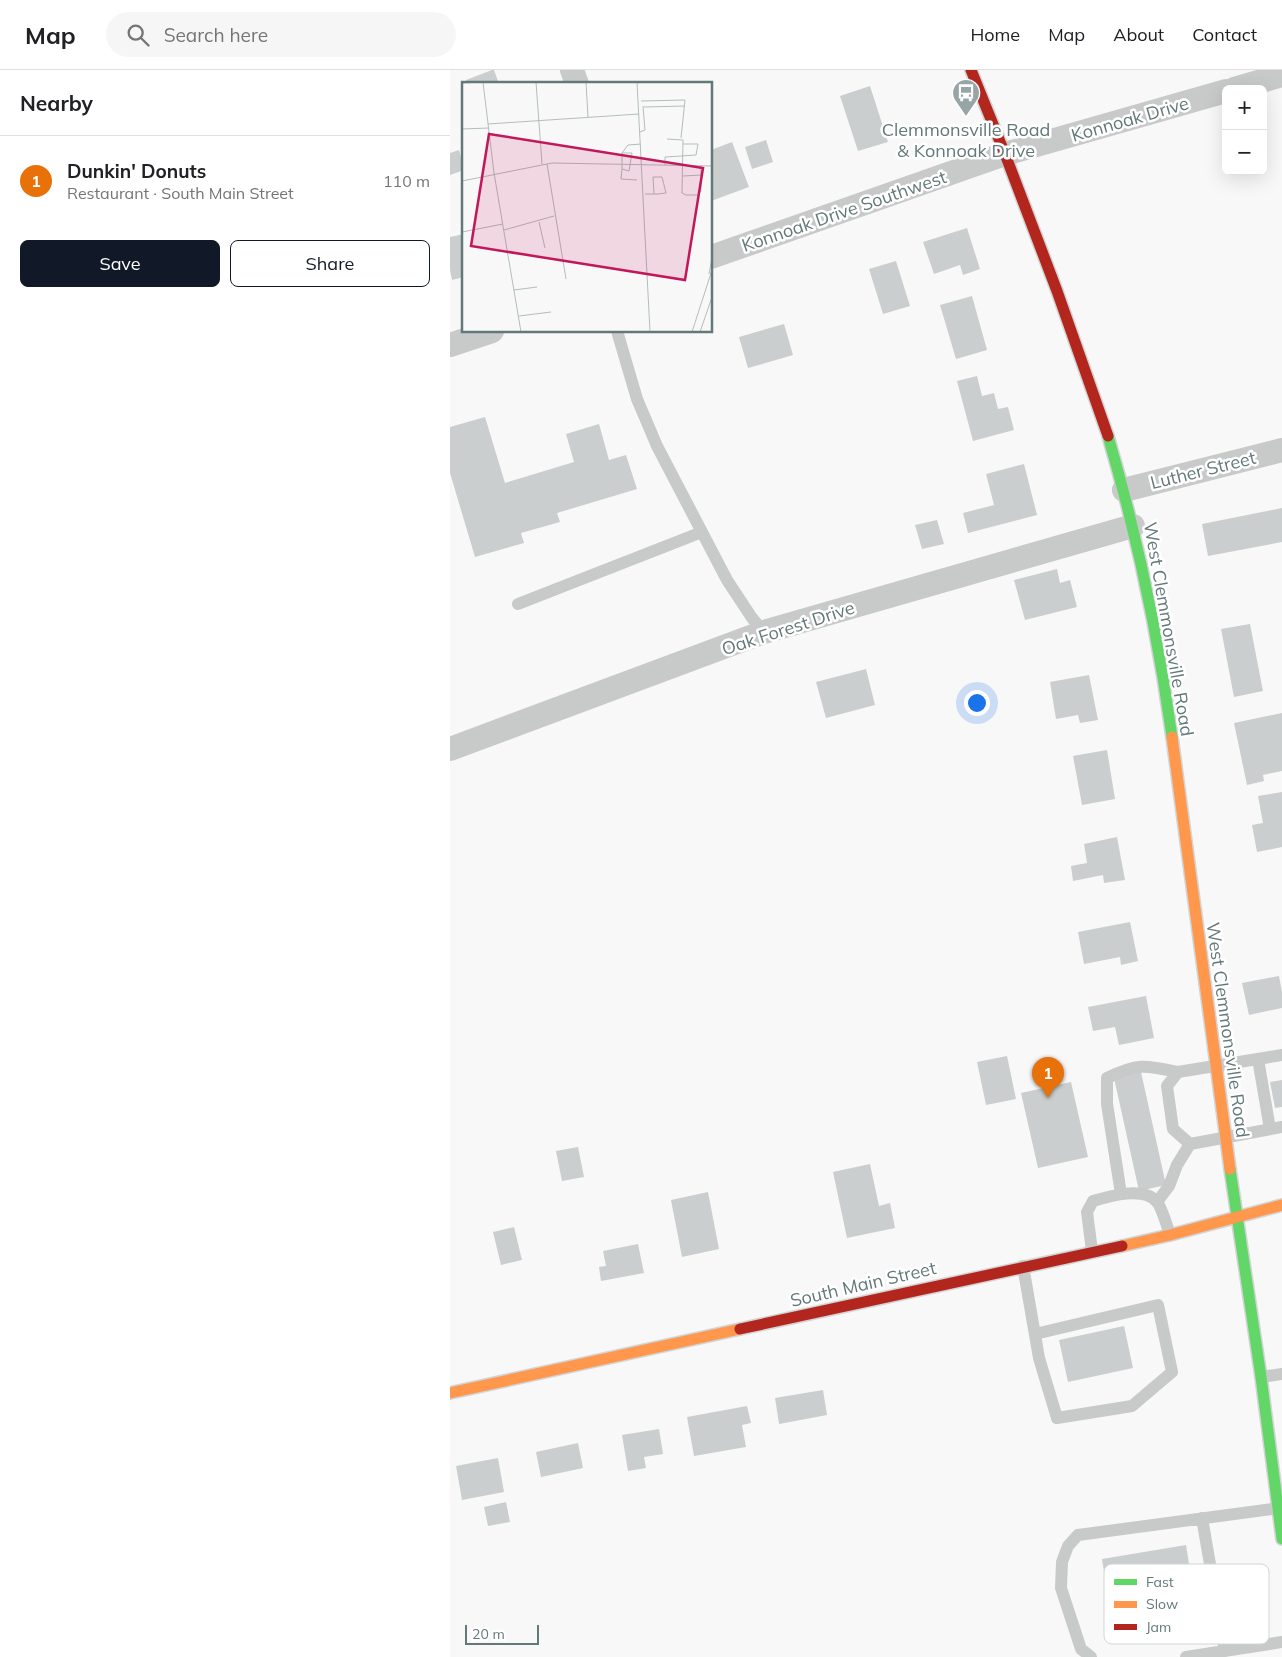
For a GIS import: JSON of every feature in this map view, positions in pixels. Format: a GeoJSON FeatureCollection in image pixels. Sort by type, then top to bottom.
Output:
{"type":"FeatureCollection","features":[{"type":"Feature","properties":{"kind":"main road","name":"West Clemmonsville Road"},"geometry":{"type":"LineString","coordinates":[[971,70],[1057,291],[1097,403],[1124,490],[1142,564],[1166,695],[1225,1138],[1260,1377],[1276,1451],[1282,1539]]}},
{"type":"Feature","properties":{"kind":"main road","name":"South Main Street"},"geometry":{"type":"LineString","coordinates":[[450,1393],[1170,1235],[1282,1205]]}},
{"type":"Feature","properties":{"kind":"street"},"geometry":{"type":"LineString","coordinates":[[572,70],[576,82]]}},
{"type":"Feature","properties":{"kind":"street"},"geometry":{"type":"LineString","coordinates":[[1248,85],[1282,75]]}},
{"type":"Feature","properties":{"kind":"street","name":"Konnoak Drive"},"geometry":{"type":"LineString","coordinates":[[1005,154],[1222,92]]}},
{"type":"Feature","properties":{"kind":"street","name":"Konnoak Drive Southwest"},"geometry":{"type":"LineString","coordinates":[[712,257],[1005,154]]}},
{"type":"Feature","properties":{"kind":"street"},"geometry":{"type":"LineString","coordinates":[[450,345],[489,332]]}},
{"type":"Feature","properties":{"kind":"street","name":"Luther Street"},"geometry":{"type":"LineString","coordinates":[[1124,490],[1282,450]]}},
{"type":"Feature","properties":{"kind":"street","name":"Oak Forest Drive"},"geometry":{"type":"LineString","coordinates":[[450,749],[764,632],[1133,526]]}},
{"type":"Feature","properties":{"kind":"lane"},"geometry":{"type":"LineString","coordinates":[[617,332],[637,399],[658,446],[727,580],[752,618],[764,632]]}},
{"type":"Feature","properties":{"kind":"lane"},"geometry":{"type":"LineString","coordinates":[[518,604],[702,532]]}},
{"type":"Feature","properties":{"kind":"lane"},"geometry":{"type":"LineString","coordinates":[[1121,1194],[1107,1104],[1107,1078],[1136,1066],[1152,1066],[1178,1072],[1282,1055]]}},
{"type":"Feature","properties":{"kind":"lane"},"geometry":{"type":"LineString","coordinates":[[1157,1202],[1170,1186],[1177,1165],[1190,1144],[1276,1128],[1258,1059]]}},
{"type":"Feature","properties":{"kind":"lane"},"geometry":{"type":"LineString","coordinates":[[1178,1072],[1167,1086],[1173,1130],[1190,1144]]}},
{"type":"Feature","properties":{"kind":"lane"},"geometry":{"type":"LineString","coordinates":[[1092,1252],[1087,1212],[1093,1201],[1114,1194],[1146,1194],[1157,1202],[1170,1235]]}},
{"type":"Feature","properties":{"kind":"lane"},"geometry":{"type":"LineString","coordinates":[[1023,1266],[1039,1358],[1057,1418],[1132,1406],[1172,1372],[1158,1305],[1035,1334]]}},
{"type":"Feature","properties":{"kind":"lane"},"geometry":{"type":"LineString","coordinates":[[1260,1377],[1282,1374]]}},
{"type":"Feature","properties":{"kind":"lane"},"geometry":{"type":"LineString","coordinates":[[1090,1657],[1081,1648],[1061,1588],[1062,1562],[1068,1546],[1078,1535],[1280,1508]]}},
{"type":"Feature","properties":{"kind":"lane"},"geometry":{"type":"LineString","coordinates":[[1202,1518],[1210,1564]]}},
{"type":"Feature","properties":{"kind":"lane"},"geometry":{"type":"LineString","coordinates":[[1186,1657],[1282,1642]]}},
{"type":"Feature","properties":{"kind":"lane"},"geometry":{"type":"LineString","coordinates":[[1224,1644],[1225,1651]]}},
{"type":"Feature","properties":{"kind":"building"},"geometry":{"type":"Polygon","coordinates":[[[494,70],[498,82],[466,82],[466,80],[494,70]]]}},
{"type":"Feature","properties":{"kind":"building"},"geometry":{"type":"Polygon","coordinates":[[[870,86],[888,142],[858,151],[840,96],[870,86]]]}},
{"type":"Feature","properties":{"kind":"building"},"geometry":{"type":"Polygon","coordinates":[[[766,140],[773,162],[752,169],[745,147],[766,140]]]}},
{"type":"Feature","properties":{"kind":"building"},"geometry":{"type":"Polygon","coordinates":[[[732,142],[749,187],[712,201],[712,150],[732,142]]]}},
{"type":"Feature","properties":{"kind":"building"},"geometry":{"type":"Polygon","coordinates":[[[459,150],[462,171],[450,175],[450,153],[459,150]]]}},
{"type":"Feature","properties":{"kind":"building"},"geometry":{"type":"Polygon","coordinates":[[[967,228],[980,269],[963,275],[960,265],[934,274],[923,242],[967,228]]]}},
{"type":"Feature","properties":{"kind":"building"},"geometry":{"type":"Polygon","coordinates":[[[462,234],[462,278],[452,280],[450,270],[450,237],[462,234]]]}},
{"type":"Feature","properties":{"kind":"building"},"geometry":{"type":"Polygon","coordinates":[[[896,261],[910,306],[883,314],[869,269],[896,261]]]}},
{"type":"Feature","properties":{"kind":"building"},"geometry":{"type":"Polygon","coordinates":[[[972,296],[987,350],[956,359],[940,305],[972,296]]]}},
{"type":"Feature","properties":{"kind":"building"},"geometry":{"type":"Polygon","coordinates":[[[784,324],[793,355],[748,368],[739,337],[784,324]]]}},
{"type":"Feature","properties":{"kind":"building"},"geometry":{"type":"Polygon","coordinates":[[[977,376],[982,396],[994,393],[998,409],[1008,407],[1014,430],[973,441],[957,381],[977,376]]]}},
{"type":"Feature","properties":{"kind":"building"},"geometry":{"type":"Polygon","coordinates":[[[485,417],[505,483],[574,462],[566,434],[599,424],[609,460],[626,455],[637,489],[557,513],[560,522],[521,533],[524,543],[475,557],[450,473],[450,427],[485,417]]]}},
{"type":"Feature","properties":{"kind":"building"},"geometry":{"type":"Polygon","coordinates":[[[1024,464],[1037,515],[968,533],[963,513],[994,505],[986,474],[1024,464]]]}},
{"type":"Feature","properties":{"kind":"building"},"geometry":{"type":"Polygon","coordinates":[[[1282,508],[1282,542],[1208,556],[1202,524],[1282,508]]]}},
{"type":"Feature","properties":{"kind":"building"},"geometry":{"type":"Polygon","coordinates":[[[937,520],[944,544],[922,549],[915,525],[937,520]]]}},
{"type":"Feature","properties":{"kind":"building"},"geometry":{"type":"Polygon","coordinates":[[[1057,569],[1060,583],[1070,580],[1077,607],[1025,620],[1014,580],[1057,569]]]}},
{"type":"Feature","properties":{"kind":"building"},"geometry":{"type":"Polygon","coordinates":[[[1250,624],[1263,691],[1234,697],[1221,629],[1250,624]]]}},
{"type":"Feature","properties":{"kind":"building"},"geometry":{"type":"Polygon","coordinates":[[[866,669],[875,705],[826,718],[816,682],[866,669]]]}},
{"type":"Feature","properties":{"kind":"building"},"geometry":{"type":"Polygon","coordinates":[[[1089,675],[1098,720],[1080,723],[1078,715],[1056,719],[1050,682],[1089,675]]]}},
{"type":"Feature","properties":{"kind":"building"},"geometry":{"type":"Polygon","coordinates":[[[1282,713],[1282,771],[1263,775],[1264,781],[1247,785],[1234,723],[1282,713]]]}},
{"type":"Feature","properties":{"kind":"building"},"geometry":{"type":"Polygon","coordinates":[[[1107,750],[1115,799],[1082,805],[1073,756],[1107,750]]]}},
{"type":"Feature","properties":{"kind":"building"},"geometry":{"type":"Polygon","coordinates":[[[1282,792],[1282,847],[1257,852],[1252,825],[1263,823],[1258,796],[1282,792]]]}},
{"type":"Feature","properties":{"kind":"building"},"geometry":{"type":"Polygon","coordinates":[[[1117,837],[1125,880],[1104,883],[1103,875],[1073,881],[1071,866],[1087,863],[1084,844],[1117,837]]]}},
{"type":"Feature","properties":{"kind":"building"},"geometry":{"type":"Polygon","coordinates":[[[1130,922],[1138,961],[1121,965],[1120,957],[1084,964],[1078,932],[1130,922]]]}},
{"type":"Feature","properties":{"kind":"building"},"geometry":{"type":"Polygon","coordinates":[[[1279,976],[1282,1008],[1249,1015],[1242,983],[1279,976]]]}},
{"type":"Feature","properties":{"kind":"building"},"geometry":{"type":"Polygon","coordinates":[[[1146,996],[1154,1038],[1119,1045],[1115,1027],[1093,1031],[1088,1007],[1146,996]]]}},
{"type":"Feature","properties":{"kind":"building"},"geometry":{"type":"Polygon","coordinates":[[[1007,1056],[1016,1099],[986,1105],[977,1062],[1007,1056]]]}},
{"type":"Feature","properties":{"kind":"building"},"geometry":{"type":"Polygon","coordinates":[[[1141,1072],[1166,1185],[1139,1191],[1114,1078],[1141,1072]]]}},
{"type":"Feature","properties":{"kind":"building"},"geometry":{"type":"Polygon","coordinates":[[[1282,1080],[1282,1107],[1275,1108],[1270,1082],[1282,1080]]]}},
{"type":"Feature","properties":{"kind":"building"},"geometry":{"type":"Polygon","coordinates":[[[1071,1082],[1088,1157],[1038,1168],[1021,1093],[1071,1082]]]}},
{"type":"Feature","properties":{"kind":"building"},"geometry":{"type":"Polygon","coordinates":[[[578,1147],[584,1177],[562,1181],[556,1151],[578,1147]]]}},
{"type":"Feature","properties":{"kind":"building"},"geometry":{"type":"Polygon","coordinates":[[[870,1164],[879,1206],[890,1203],[895,1228],[847,1238],[833,1172],[870,1164]]]}},
{"type":"Feature","properties":{"kind":"building"},"geometry":{"type":"Polygon","coordinates":[[[708,1192],[719,1249],[682,1257],[671,1200],[708,1192]]]}},
{"type":"Feature","properties":{"kind":"building"},"geometry":{"type":"Polygon","coordinates":[[[514,1227],[522,1260],[501,1265],[493,1232],[514,1227]]]}},
{"type":"Feature","properties":{"kind":"building"},"geometry":{"type":"Polygon","coordinates":[[[638,1244],[644,1273],[601,1281],[599,1267],[606,1266],[603,1251],[638,1244]]]}},
{"type":"Feature","properties":{"kind":"building"},"geometry":{"type":"Polygon","coordinates":[[[1124,1326],[1133,1368],[1068,1382],[1059,1340],[1124,1326]]]}},
{"type":"Feature","properties":{"kind":"building"},"geometry":{"type":"Polygon","coordinates":[[[823,1390],[827,1415],[779,1424],[775,1398],[823,1390]]]}},
{"type":"Feature","properties":{"kind":"building"},"geometry":{"type":"Polygon","coordinates":[[[747,1406],[751,1423],[742,1425],[746,1447],[694,1456],[687,1417],[747,1406]]]}},
{"type":"Feature","properties":{"kind":"building"},"geometry":{"type":"Polygon","coordinates":[[[659,1429],[663,1454],[644,1457],[646,1468],[628,1471],[622,1435],[659,1429]]]}},
{"type":"Feature","properties":{"kind":"building"},"geometry":{"type":"Polygon","coordinates":[[[578,1443],[583,1468],[541,1477],[536,1452],[578,1443]]]}},
{"type":"Feature","properties":{"kind":"building"},"geometry":{"type":"Polygon","coordinates":[[[498,1458],[504,1492],[462,1500],[456,1466],[498,1458]]]}},
{"type":"Feature","properties":{"kind":"building"},"geometry":{"type":"Polygon","coordinates":[[[506,1502],[510,1522],[488,1526],[484,1507],[506,1502]]]}},
{"type":"Feature","properties":{"kind":"building"},"geometry":{"type":"Polygon","coordinates":[[[1186,1545],[1189,1564],[1104,1564],[1104,1572],[1102,1559],[1186,1545]]]}},
{"type":"Feature","properties":{"kind":"traffic: fast"},"geometry":{"type":"LineString","coordinates":[[1108,436],[1146,585],[1172,737]]}},
{"type":"Feature","properties":{"kind":"traffic: fast"},"geometry":{"type":"LineString","coordinates":[[1230,1169],[1261,1377],[1282,1539]]}},
{"type":"Feature","properties":{"kind":"traffic: slow"},"geometry":{"type":"LineString","coordinates":[[1172,737],[1230,1169]]}},
{"type":"Feature","properties":{"kind":"traffic: slow"},"geometry":{"type":"LineString","coordinates":[[1122,1246],[1282,1205]]}},
{"type":"Feature","properties":{"kind":"traffic: slow"},"geometry":{"type":"LineString","coordinates":[[450,1393],[740,1329]]}},
{"type":"Feature","properties":{"kind":"traffic: jam"},"geometry":{"type":"LineString","coordinates":[[971,70],[1057,291],[1108,436]]}},
{"type":"Feature","properties":{"kind":"traffic: jam"},"geometry":{"type":"LineString","coordinates":[[740,1329],[1122,1246]]}},
{"type":"Feature","properties":{"kind":"place","name":"Clemmonsville Road & Konnoak Drive"},"geometry":{"type":"Point","coordinates":[966,117]}},
{"type":"Feature","properties":{"kind":"place","name":"Dunkin' Donuts"},"geometry":{"type":"Point","coordinates":[1048,1098]}}]}
